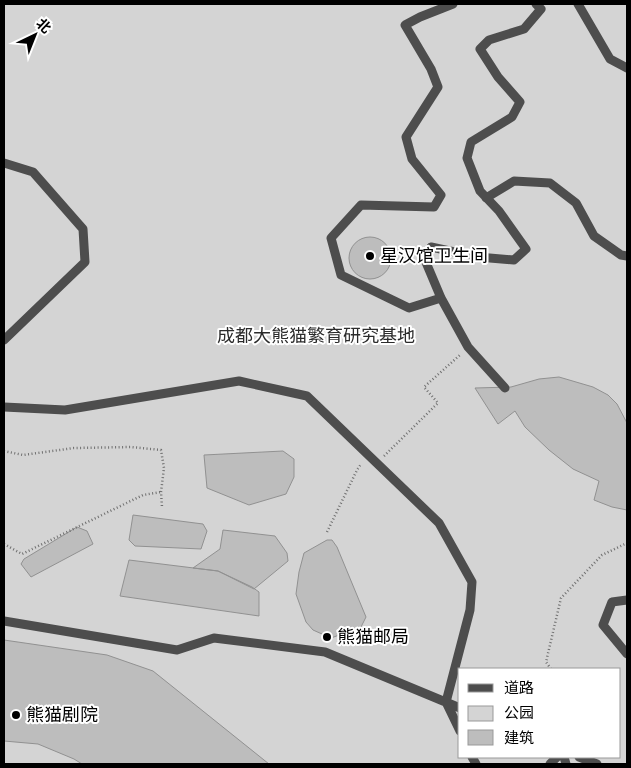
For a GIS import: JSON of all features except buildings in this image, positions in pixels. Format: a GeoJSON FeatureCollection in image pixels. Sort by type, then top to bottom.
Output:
{"type":"FeatureCollection","features":[{"type":"Feature","properties":{"kind":"lane"},"geometry":{"type":"LineString","coordinates":[[441,298],[409,308],[341,274],[331,238],[361,205],[434,207],[441,195],[412,159],[406,137],[438,87],[431,69],[405,25],[453,4]]}},
{"type":"Feature","properties":{"kind":"lane"},"geometry":{"type":"LineString","coordinates":[[505,388],[468,347],[441,298],[426,260],[431,247],[478,257],[514,260],[526,249],[499,211],[480,191],[467,158],[471,142],[512,117],[520,102],[498,78],[480,49],[489,40],[524,29],[541,9],[536,4]]}},
{"type":"Feature","properties":{"kind":"lane"},"geometry":{"type":"LineString","coordinates":[[578,4],[610,59],[627,68]]}},
{"type":"Feature","properties":{"kind":"lane"},"geometry":{"type":"LineString","coordinates":[[4,163],[33,172],[83,229],[85,262],[4,340]]}},
{"type":"Feature","properties":{"kind":"lane"},"geometry":{"type":"LineString","coordinates":[[486,198],[514,181],[550,182],[576,203],[594,236],[621,255],[627,256]]}},
{"type":"Feature","properties":{"kind":"lane"},"geometry":{"type":"LineString","coordinates":[[4,407],[65,410],[239,381],[307,396],[439,523],[472,582],[470,610],[446,702],[458,727]]}},
{"type":"Feature","properties":{"kind":"lane"},"geometry":{"type":"LineString","coordinates":[[627,600],[612,602],[604,625],[627,654]]}},
{"type":"Feature","properties":{"kind":"lane"},"geometry":{"type":"LineString","coordinates":[[4,621],[177,650],[214,638],[325,652],[458,707]]}},
{"type":"Feature","properties":{"kind":"lane"},"geometry":{"type":"LineString","coordinates":[[582,758],[597,764]]}},
{"type":"Feature","properties":{"kind":"path"},"geometry":{"type":"LineString","coordinates":[[377,463],[438,403],[424,386],[468,347]]}},
{"type":"Feature","properties":{"kind":"path"},"geometry":{"type":"LineString","coordinates":[[4,451],[23,455],[74,448],[161,450],[164,468],[161,492],[162,507]]}},
{"type":"Feature","properties":{"kind":"path"},"geometry":{"type":"LineString","coordinates":[[327,532],[356,470]]}},
{"type":"Feature","properties":{"kind":"path"},"geometry":{"type":"LineString","coordinates":[[4,544],[22,554],[143,495],[161,492]]}},
{"type":"Feature","properties":{"kind":"path"},"geometry":{"type":"LineString","coordinates":[[550,668],[546,662],[561,598],[602,555],[627,543]]}},
{"type":"Feature","properties":{"kind":"green space","name":"成都大熊猫繁育研究基地"},"geometry":{"type":"Polygon","coordinates":[[[4,4],[627,4],[627,764],[4,764],[4,4]]]}},
{"type":"Feature","properties":{"kind":"place","name":"星汉馆卫生间"},"geometry":{"type":"Point","coordinates":[370,256]}},
{"type":"Feature","properties":{"kind":"place","name":"熊猫邮局"},"geometry":{"type":"Point","coordinates":[327,637]}},
{"type":"Feature","properties":{"kind":"place","name":"熊猫剧院"},"geometry":{"type":"Point","coordinates":[16,715]}}]}
